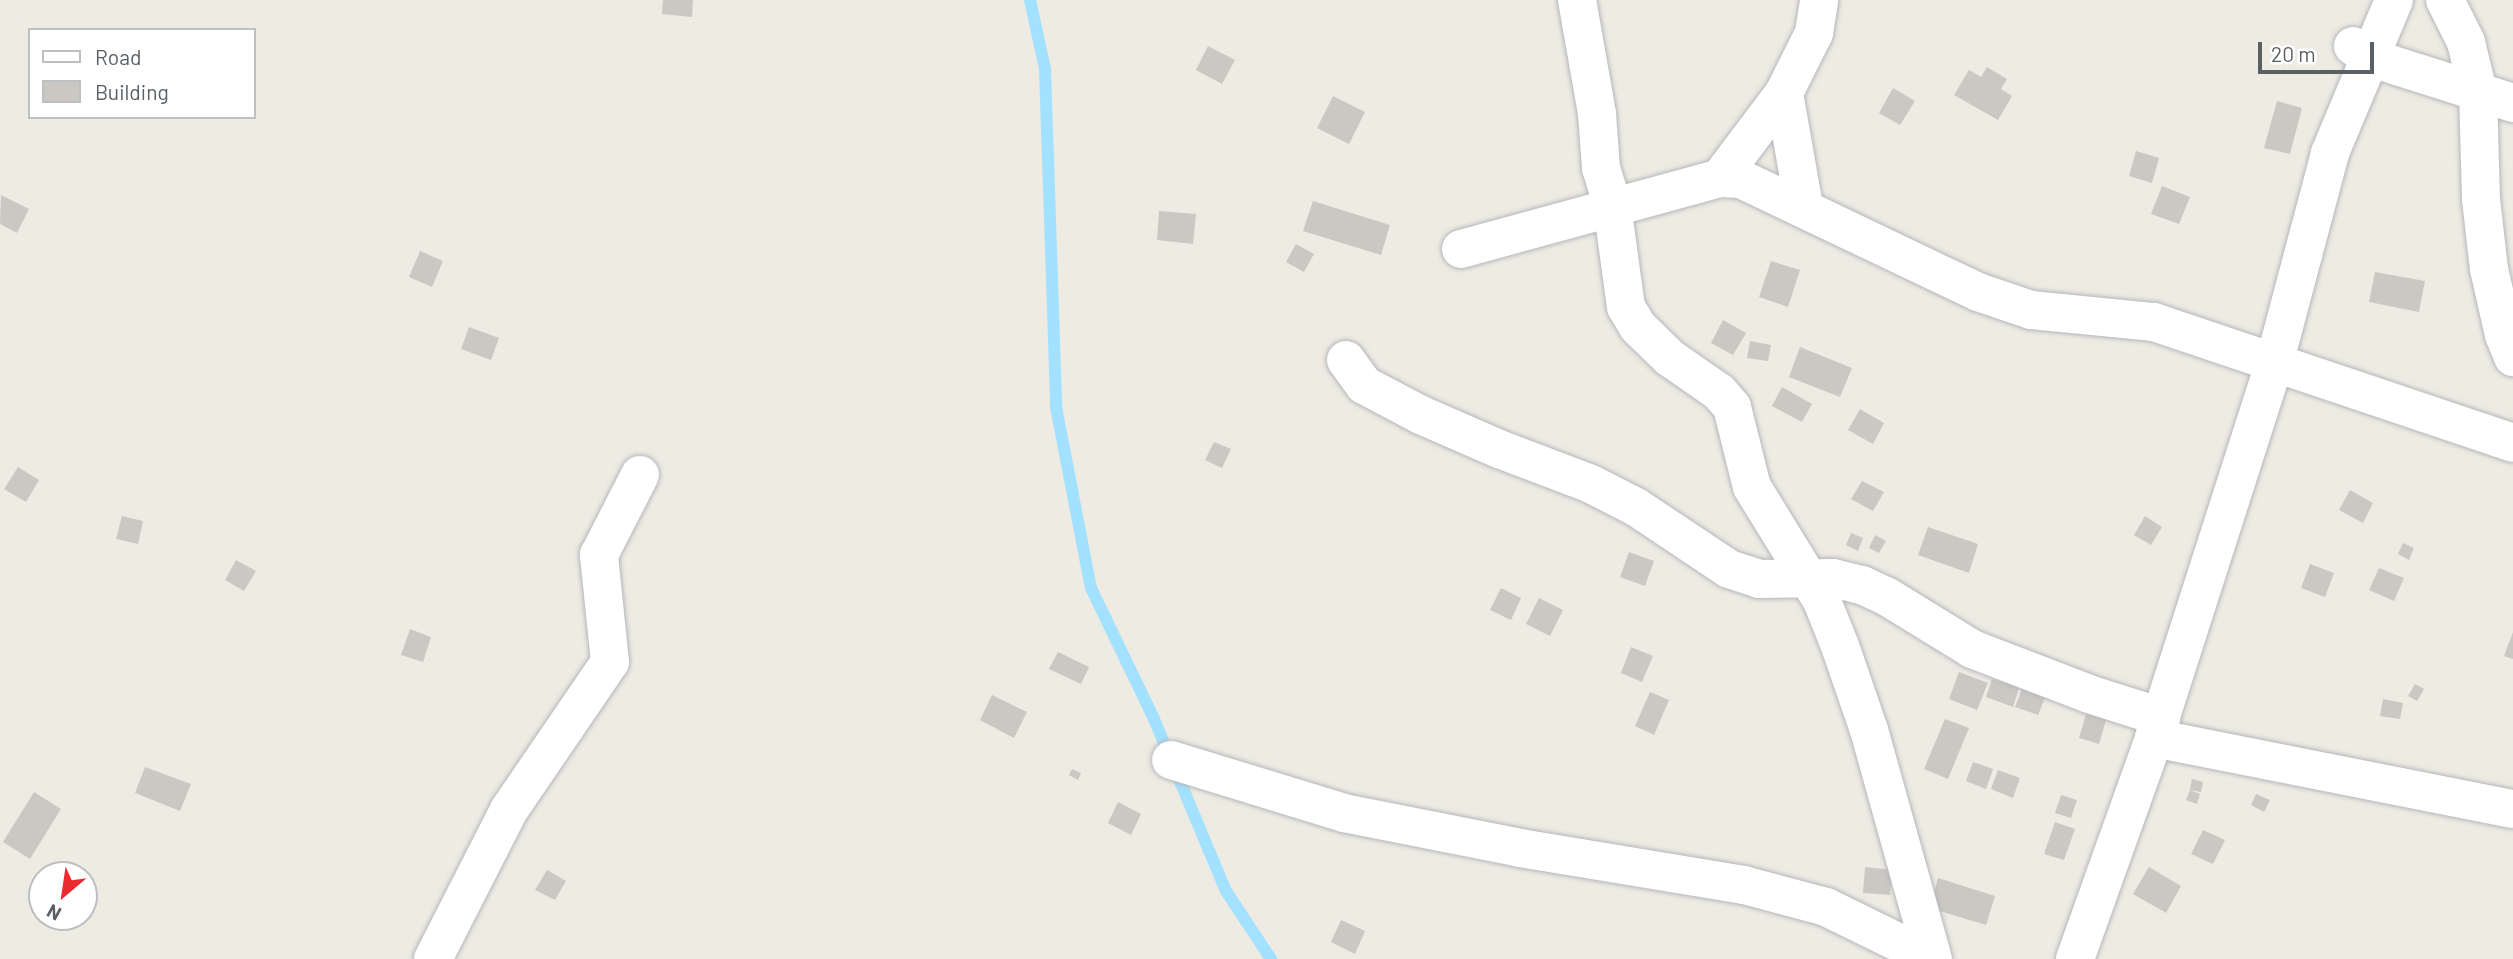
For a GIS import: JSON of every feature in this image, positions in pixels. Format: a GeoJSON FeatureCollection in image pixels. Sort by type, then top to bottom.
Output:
{"type":"FeatureCollection","features":[{"type":"Feature","properties":{"kind":"street"},"geometry":{"type":"LineString","coordinates":[[1577,0],[1597,114],[1601,168],[1612,205],[1626,307],[1637,327],[1670,358],[1704,380],[1732,407],[1752,487],[1822,601],[1869,730],[1932,959]]}},
{"type":"Feature","properties":{"kind":"street"},"geometry":{"type":"LineString","coordinates":[[1720,178],[1784,93],[1814,33],[1819,0]]}},
{"type":"Feature","properties":{"kind":"street"},"geometry":{"type":"LineString","coordinates":[[2075,959],[2157,728],[2274,363],[2330,153],[2361,52],[2393,0]]}},
{"type":"Feature","properties":{"kind":"street"},"geometry":{"type":"LineString","coordinates":[[2445,0],[2496,98],[2480,199],[2488,257],[2504,335],[2513,356]]}},
{"type":"Feature","properties":{"kind":"street"},"geometry":{"type":"LineString","coordinates":[[2361,52],[2496,98]]}},
{"type":"Feature","properties":{"kind":"street"},"geometry":{"type":"LineString","coordinates":[[1784,93],[1804,208]]}},
{"type":"Feature","properties":{"kind":"street"},"geometry":{"type":"LineString","coordinates":[[1461,249],[1612,205],[1720,178],[1741,179],[1978,292],[2031,310],[2154,322],[2513,443]]}},
{"type":"Feature","properties":{"kind":"street"},"geometry":{"type":"LineString","coordinates":[[1346,360],[1364,385],[1421,415],[1499,449],[1591,484],[1636,507],[1729,569],[1759,579],[1833,578],[1862,584],[1972,649],[2089,694],[2157,728],[2513,808]]}},
{"type":"Feature","properties":{"kind":"street"},"geometry":{"type":"LineString","coordinates":[[433,959],[509,810],[610,662],[599,555],[640,475]]}},
{"type":"Feature","properties":{"kind":"street"},"geometry":{"type":"LineString","coordinates":[[1171,760],[1344,813],[1520,848],[1744,885],[1826,907],[1932,959]]}},
{"type":"Feature","properties":{"kind":"building"},"geometry":{"type":"Polygon","coordinates":[[[663,0],[693,0],[692,17],[662,14],[663,0]]]}},
{"type":"Feature","properties":{"kind":"building"},"geometry":{"type":"Polygon","coordinates":[[[1208,46],[1235,60],[1222,84],[1196,70],[1208,46]]]}},
{"type":"Feature","properties":{"kind":"building"},"geometry":{"type":"Polygon","coordinates":[[[1987,67],[2007,79],[2001,89],[2012,96],[1998,120],[1954,95],[1969,70],[1981,77],[1987,67]]]}},
{"type":"Feature","properties":{"kind":"building"},"geometry":{"type":"Polygon","coordinates":[[[1893,88],[1915,101],[1900,125],[1879,113],[1893,88]]]}},
{"type":"Feature","properties":{"kind":"building"},"geometry":{"type":"Polygon","coordinates":[[[1333,96],[1365,112],[1349,144],[1317,128],[1333,96]]]}},
{"type":"Feature","properties":{"kind":"building"},"geometry":{"type":"Polygon","coordinates":[[[2277,101],[2302,108],[2290,154],[2264,148],[2277,101]]]}},
{"type":"Feature","properties":{"kind":"building"},"geometry":{"type":"Polygon","coordinates":[[[2136,151],[2159,158],[2152,183],[2129,176],[2136,151]]]}},
{"type":"Feature","properties":{"kind":"building"},"geometry":{"type":"Polygon","coordinates":[[[2162,186],[2190,197],[2179,224],[2151,214],[2162,186]]]}},
{"type":"Feature","properties":{"kind":"building"},"geometry":{"type":"Polygon","coordinates":[[[1,195],[29,209],[17,233],[0,224],[1,195]]]}},
{"type":"Feature","properties":{"kind":"building"},"geometry":{"type":"Polygon","coordinates":[[[1313,201],[1390,225],[1381,255],[1303,231],[1313,201]]]}},
{"type":"Feature","properties":{"kind":"building"},"geometry":{"type":"Polygon","coordinates":[[[1159,211],[1196,214],[1193,244],[1157,240],[1159,211]]]}},
{"type":"Feature","properties":{"kind":"building"},"geometry":{"type":"Polygon","coordinates":[[[1296,244],[1314,254],[1304,272],[1286,262],[1296,244]]]}},
{"type":"Feature","properties":{"kind":"building"},"geometry":{"type":"Polygon","coordinates":[[[420,251],[443,261],[432,287],[409,277],[420,251]]]}},
{"type":"Feature","properties":{"kind":"building"},"geometry":{"type":"Polygon","coordinates":[[[1771,261],[1800,270],[1788,307],[1759,297],[1771,261]]]}},
{"type":"Feature","properties":{"kind":"building"},"geometry":{"type":"Polygon","coordinates":[[[2375,272],[2425,281],[2419,312],[2369,302],[2375,272]]]}},
{"type":"Feature","properties":{"kind":"building"},"geometry":{"type":"Polygon","coordinates":[[[1723,320],[1746,333],[1733,355],[1711,343],[1723,320]]]}},
{"type":"Feature","properties":{"kind":"building"},"geometry":{"type":"Polygon","coordinates":[[[469,327],[499,338],[491,360],[461,349],[469,327]]]}},
{"type":"Feature","properties":{"kind":"building"},"geometry":{"type":"Polygon","coordinates":[[[1750,341],[1771,345],[1768,361],[1747,358],[1750,341]]]}},
{"type":"Feature","properties":{"kind":"building"},"geometry":{"type":"Polygon","coordinates":[[[1800,347],[1852,368],[1840,397],[1789,377],[1800,347]]]}},
{"type":"Feature","properties":{"kind":"building"},"geometry":{"type":"Polygon","coordinates":[[[1782,387],[1812,404],[1802,422],[1772,406],[1782,387]]]}},
{"type":"Feature","properties":{"kind":"building"},"geometry":{"type":"Polygon","coordinates":[[[1860,409],[1884,423],[1873,444],[1848,430],[1860,409]]]}},
{"type":"Feature","properties":{"kind":"building"},"geometry":{"type":"Polygon","coordinates":[[[1214,442],[1231,449],[1222,468],[1205,460],[1214,442]]]}},
{"type":"Feature","properties":{"kind":"building"},"geometry":{"type":"Polygon","coordinates":[[[18,467],[39,480],[26,502],[4,489],[18,467]]]}},
{"type":"Feature","properties":{"kind":"building"},"geometry":{"type":"Polygon","coordinates":[[[1862,481],[1884,492],[1873,511],[1851,499],[1862,481]]]}},
{"type":"Feature","properties":{"kind":"building"},"geometry":{"type":"Polygon","coordinates":[[[2350,490],[2373,503],[2363,523],[2339,510],[2350,490]]]}},
{"type":"Feature","properties":{"kind":"building"},"geometry":{"type":"Polygon","coordinates":[[[122,516],[143,521],[138,544],[116,539],[122,516]]]}},
{"type":"Feature","properties":{"kind":"building"},"geometry":{"type":"Polygon","coordinates":[[[2145,516],[2162,527],[2151,545],[2134,535],[2145,516]]]}},
{"type":"Feature","properties":{"kind":"building"},"geometry":{"type":"Polygon","coordinates":[[[1928,527],[1978,544],[1969,573],[1918,555],[1928,527]]]}},
{"type":"Feature","properties":{"kind":"building"},"geometry":{"type":"Polygon","coordinates":[[[1851,533],[1863,538],[1858,551],[1846,545],[1851,533]]]}},
{"type":"Feature","properties":{"kind":"building"},"geometry":{"type":"Polygon","coordinates":[[[1875,535],[1886,541],[1879,553],[1869,548],[1875,535]]]}},
{"type":"Feature","properties":{"kind":"building"},"geometry":{"type":"Polygon","coordinates":[[[2403,543],[2414,548],[2409,560],[2398,554],[2403,543]]]}},
{"type":"Feature","properties":{"kind":"building"},"geometry":{"type":"Polygon","coordinates":[[[1629,552],[1654,561],[1645,586],[1620,577],[1629,552]]]}},
{"type":"Feature","properties":{"kind":"building"},"geometry":{"type":"Polygon","coordinates":[[[236,560],[256,571],[244,591],[225,580],[236,560]]]}},
{"type":"Feature","properties":{"kind":"building"},"geometry":{"type":"Polygon","coordinates":[[[2310,564],[2334,573],[2325,597],[2301,588],[2310,564]]]}},
{"type":"Feature","properties":{"kind":"building"},"geometry":{"type":"Polygon","coordinates":[[[2379,568],[2404,578],[2394,601],[2369,590],[2379,568]]]}},
{"type":"Feature","properties":{"kind":"building"},"geometry":{"type":"Polygon","coordinates":[[[1501,588],[1521,598],[1511,620],[1490,610],[1501,588]]]}},
{"type":"Feature","properties":{"kind":"building"},"geometry":{"type":"Polygon","coordinates":[[[1539,598],[1563,610],[1550,636],[1526,624],[1539,598]]]}},
{"type":"Feature","properties":{"kind":"building"},"geometry":{"type":"Polygon","coordinates":[[[410,629],[431,637],[423,662],[401,655],[410,629]]]}},
{"type":"Feature","properties":{"kind":"building"},"geometry":{"type":"Polygon","coordinates":[[[2513,632],[2513,659],[2504,656],[2513,632]]]}},
{"type":"Feature","properties":{"kind":"building"},"geometry":{"type":"Polygon","coordinates":[[[1631,647],[1653,656],[1642,682],[1621,673],[1631,647]]]}},
{"type":"Feature","properties":{"kind":"building"},"geometry":{"type":"Polygon","coordinates":[[[1058,652],[1089,667],[1081,684],[1049,669],[1058,652]]]}},
{"type":"Feature","properties":{"kind":"building"},"geometry":{"type":"Polygon","coordinates":[[[1959,672],[1988,683],[1977,710],[1949,699],[1959,672]]]}},
{"type":"Feature","properties":{"kind":"building"},"geometry":{"type":"Polygon","coordinates":[[[1992,679],[2019,688],[2013,707],[1986,697],[1992,679]]]}},
{"type":"Feature","properties":{"kind":"building"},"geometry":{"type":"Polygon","coordinates":[[[2415,684],[2424,689],[2417,701],[2408,696],[2415,684]]]}},
{"type":"Feature","properties":{"kind":"building"},"geometry":{"type":"Polygon","coordinates":[[[2022,689],[2045,698],[2038,715],[2015,707],[2022,689]]]}},
{"type":"Feature","properties":{"kind":"building"},"geometry":{"type":"Polygon","coordinates":[[[1650,692],[1669,700],[1654,735],[1635,726],[1650,692]]]}},
{"type":"Feature","properties":{"kind":"building"},"geometry":{"type":"Polygon","coordinates":[[[992,695],[1027,712],[1014,738],[980,720],[992,695]]]}},
{"type":"Feature","properties":{"kind":"building"},"geometry":{"type":"Polygon","coordinates":[[[2383,699],[2403,703],[2400,719],[2380,716],[2383,699]]]}},
{"type":"Feature","properties":{"kind":"building"},"geometry":{"type":"Polygon","coordinates":[[[2086,714],[2106,720],[2099,744],[2079,738],[2086,714]]]}},
{"type":"Feature","properties":{"kind":"building"},"geometry":{"type":"Polygon","coordinates":[[[1945,719],[1969,728],[1948,779],[1924,769],[1945,719]]]}},
{"type":"Feature","properties":{"kind":"building"},"geometry":{"type":"Polygon","coordinates":[[[1973,762],[1993,769],[1986,789],[1966,781],[1973,762]]]}},
{"type":"Feature","properties":{"kind":"building"},"geometry":{"type":"Polygon","coordinates":[[[145,767],[191,784],[180,811],[135,793],[145,767]]]}},
{"type":"Feature","properties":{"kind":"building"},"geometry":{"type":"Polygon","coordinates":[[[1072,769],[1081,773],[1078,780],[1069,775],[1072,769]]]}},
{"type":"Feature","properties":{"kind":"building"},"geometry":{"type":"Polygon","coordinates":[[[1998,770],[2020,778],[2013,798],[1991,789],[1998,770]]]}},
{"type":"Feature","properties":{"kind":"building"},"geometry":{"type":"Polygon","coordinates":[[[2192,779],[2203,782],[2201,792],[2190,790],[2192,779]]]}},
{"type":"Feature","properties":{"kind":"building"},"geometry":{"type":"Polygon","coordinates":[[[2190,790],[2200,794],[2197,804],[2186,800],[2190,790]]]}},
{"type":"Feature","properties":{"kind":"building"},"geometry":{"type":"Polygon","coordinates":[[[34,792],[61,809],[30,859],[3,842],[34,792]]]}},
{"type":"Feature","properties":{"kind":"building"},"geometry":{"type":"Polygon","coordinates":[[[2256,794],[2270,800],[2264,812],[2251,805],[2256,794]]]}},
{"type":"Feature","properties":{"kind":"building"},"geometry":{"type":"Polygon","coordinates":[[[2061,795],[2077,800],[2071,818],[2055,813],[2061,795]]]}},
{"type":"Feature","properties":{"kind":"building"},"geometry":{"type":"Polygon","coordinates":[[[1118,802],[1141,814],[1131,835],[1108,823],[1118,802]]]}},
{"type":"Feature","properties":{"kind":"building"},"geometry":{"type":"Polygon","coordinates":[[[2055,822],[2075,829],[2064,860],[2044,854],[2055,822]]]}},
{"type":"Feature","properties":{"kind":"building"},"geometry":{"type":"Polygon","coordinates":[[[2203,830],[2225,840],[2213,864],[2191,854],[2203,830]]]}},
{"type":"Feature","properties":{"kind":"building"},"geometry":{"type":"Polygon","coordinates":[[[1865,867],[1892,870],[1890,895],[1863,893],[1865,867]]]}},
{"type":"Feature","properties":{"kind":"building"},"geometry":{"type":"Polygon","coordinates":[[[2149,867],[2181,886],[2166,913],[2133,894],[2149,867]]]}},
{"type":"Feature","properties":{"kind":"building"},"geometry":{"type":"Polygon","coordinates":[[[547,870],[566,881],[555,900],[535,890],[547,870]]]}},
{"type":"Feature","properties":{"kind":"building"},"geometry":{"type":"Polygon","coordinates":[[[1938,878],[1995,896],[1986,925],[1930,908],[1938,878]]]}},
{"type":"Feature","properties":{"kind":"building"},"geometry":{"type":"Polygon","coordinates":[[[1341,920],[1365,931],[1355,954],[1331,942],[1341,920]]]}},
{"type":"Feature","properties":{"kind":"waterway"},"geometry":{"type":"LineString","coordinates":[[1030,0],[1045,69],[1056,407],[1091,588],[1154,719],[1226,891],[1271,959]]}}]}
